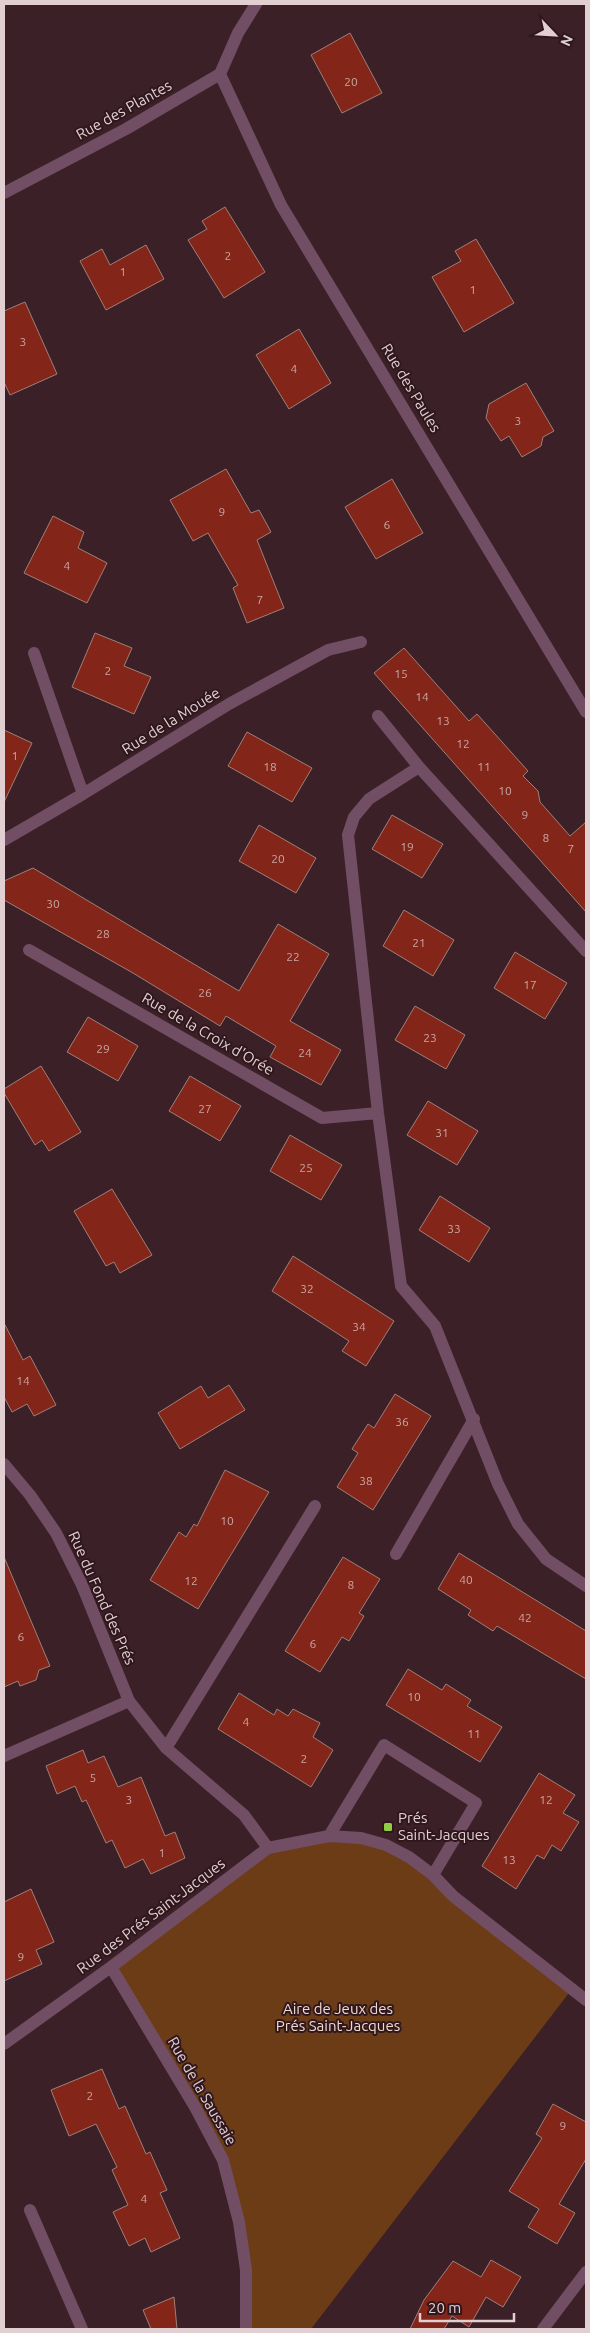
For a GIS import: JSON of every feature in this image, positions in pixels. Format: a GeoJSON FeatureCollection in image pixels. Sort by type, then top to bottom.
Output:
{"type":"FeatureCollection","features":[{"type":"Feature","properties":{"kind":"street"},"geometry":{"type":"LineString","coordinates":[[220,74],[238,33],[256,4]]}},
{"type":"Feature","properties":{"kind":"street","name":"Rue des Plantes"},"geometry":{"type":"LineString","coordinates":[[4,193],[118,133],[220,74]]}},
{"type":"Feature","properties":{"kind":"street","name":"Rue des Paules"},"geometry":{"type":"LineString","coordinates":[[220,74],[281,204],[586,712]]}},
{"type":"Feature","properties":{"kind":"street","name":"Rue de la Mouée"},"geometry":{"type":"LineString","coordinates":[[4,840],[262,686],[328,650],[362,642]]}},
{"type":"Feature","properties":{"kind":"street"},"geometry":{"type":"LineString","coordinates":[[34,653],[83,794]]}},
{"type":"Feature","properties":{"kind":"street"},"geometry":{"type":"LineString","coordinates":[[378,716],[419,767],[586,951]]}},
{"type":"Feature","properties":{"kind":"street"},"geometry":{"type":"LineString","coordinates":[[419,767],[369,799],[354,817],[348,836],[378,1112],[401,1286],[435,1326],[474,1419],[498,1484],[518,1524],[546,1559],[586,1586]]}},
{"type":"Feature","properties":{"kind":"street","name":"Rue de la Croix d'Orée"},"geometry":{"type":"LineString","coordinates":[[29,950],[322,1118],[378,1112]]}},
{"type":"Feature","properties":{"kind":"street"},"geometry":{"type":"LineString","coordinates":[[396,1554],[474,1419]]}},
{"type":"Feature","properties":{"kind":"street","name":"Rue du Fond des Prés"},"geometry":{"type":"LineString","coordinates":[[4,1464],[30,1495],[56,1533],[82,1585],[129,1701],[166,1748],[244,1815],[268,1848]]}},
{"type":"Feature","properties":{"kind":"street"},"geometry":{"type":"LineString","coordinates":[[166,1748],[315,1506]]}},
{"type":"Feature","properties":{"kind":"street"},"geometry":{"type":"LineString","coordinates":[[4,1756],[129,1701]]}},
{"type":"Feature","properties":{"kind":"street"},"geometry":{"type":"LineString","coordinates":[[329,1836],[384,1745],[476,1803],[432,1875]]}},
{"type":"Feature","properties":{"kind":"street","name":"Rue des Prés Saint-Jacques"},"geometry":{"type":"LineString","coordinates":[[4,2044],[111,1967],[268,1848],[329,1836],[361,1838],[386,1845],[409,1857],[432,1875],[453,1896],[586,2000]]}},
{"type":"Feature","properties":{"kind":"street","name":"Rue de la Saussaie"},"geometry":{"type":"LineString","coordinates":[[111,1967],[195,2107],[223,2160],[239,2222],[246,2270],[246,2329]]}},
{"type":"Feature","properties":{"kind":"street"},"geometry":{"type":"LineString","coordinates":[[30,2210],[82,2329]]}},
{"type":"Feature","properties":{"kind":"street"},"geometry":{"type":"LineString","coordinates":[[543,2329],[586,2272]]}},
{"type":"Feature","properties":{"kind":"green space","name":"Aire de Jeux des Prés Saint-Jacques"},"geometry":{"type":"Polygon","coordinates":[[[329,1836],[386,1845],[572,1989],[311,2329],[246,2329],[246,2270],[223,2160],[111,1967],[268,1848],[329,1836]]]}},
{"type":"Feature","properties":{"kind":"building"},"geometry":{"type":"Polygon","coordinates":[[[350,33],[382,93],[342,113],[311,55],[350,33]]]}},
{"type":"Feature","properties":{"kind":"building"},"geometry":{"type":"Polygon","coordinates":[[[225,207],[265,272],[224,298],[188,240],[207,229],[202,221],[225,207]]]}},
{"type":"Feature","properties":{"kind":"building"},"geometry":{"type":"Polygon","coordinates":[[[476,239],[514,303],[464,332],[432,277],[461,261],[455,251],[476,239]]]}},
{"type":"Feature","properties":{"kind":"building"},"geometry":{"type":"Polygon","coordinates":[[[146,245],[164,279],[106,310],[80,261],[102,249],[110,265],[146,245]]]}},
{"type":"Feature","properties":{"kind":"building"},"geometry":{"type":"Polygon","coordinates":[[[25,302],[57,374],[10,395],[4,382],[4,311],[25,302]]]}},
{"type":"Feature","properties":{"kind":"building"},"geometry":{"type":"Polygon","coordinates":[[[299,329],[331,383],[289,409],[256,355],[299,329]]]}},
{"type":"Feature","properties":{"kind":"building"},"geometry":{"type":"Polygon","coordinates":[[[526,383],[554,431],[543,437],[541,446],[522,457],[509,436],[501,441],[486,418],[489,404],[526,383]]]}},
{"type":"Feature","properties":{"kind":"building"},"geometry":{"type":"Polygon","coordinates":[[[226,469],[251,513],[259,510],[271,532],[257,540],[284,608],[247,623],[233,588],[238,585],[208,533],[193,541],[170,500],[226,469]]]}},
{"type":"Feature","properties":{"kind":"building"},"geometry":{"type":"Polygon","coordinates":[[[392,479],[423,533],[376,559],[345,507],[392,479]]]}},
{"type":"Feature","properties":{"kind":"building"},"geometry":{"type":"Polygon","coordinates":[[[53,516],[84,532],[78,548],[107,563],[87,603],[24,573],[53,516]]]}},
{"type":"Feature","properties":{"kind":"building"},"geometry":{"type":"Polygon","coordinates":[[[95,633],[132,648],[124,666],[151,677],[134,714],[72,687],[95,633]]]}},
{"type":"Feature","properties":{"kind":"building"},"geometry":{"type":"Polygon","coordinates":[[[404,648],[469,721],[477,714],[528,771],[523,776],[538,791],[540,802],[570,836],[586,822],[586,912],[374,673],[404,648]]]}},
{"type":"Feature","properties":{"kind":"building"},"geometry":{"type":"Polygon","coordinates":[[[4,730],[32,743],[4,802],[4,730]]]}},
{"type":"Feature","properties":{"kind":"building"},"geometry":{"type":"Polygon","coordinates":[[[247,732],[312,768],[292,802],[228,766],[247,732]]]}},
{"type":"Feature","properties":{"kind":"building"},"geometry":{"type":"Polygon","coordinates":[[[392,815],[443,844],[422,878],[372,849],[392,815]]]}},
{"type":"Feature","properties":{"kind":"building"},"geometry":{"type":"Polygon","coordinates":[[[259,825],[316,858],[296,893],[239,861],[259,825]]]}},
{"type":"Feature","properties":{"kind":"building"},"geometry":{"type":"Polygon","coordinates":[[[33,868],[239,991],[278,924],[329,954],[290,1021],[341,1050],[321,1085],[270,1057],[276,1046],[226,1016],[220,1026],[133,973],[4,900],[4,881],[33,868]]]}},
{"type":"Feature","properties":{"kind":"building"},"geometry":{"type":"Polygon","coordinates":[[[404,910],[454,940],[433,976],[383,946],[404,910]]]}},
{"type":"Feature","properties":{"kind":"building"},"geometry":{"type":"Polygon","coordinates":[[[515,952],[567,983],[545,1019],[494,988],[515,952]]]}},
{"type":"Feature","properties":{"kind":"building"},"geometry":{"type":"Polygon","coordinates":[[[415,1006],[465,1035],[446,1069],[395,1040],[415,1006]]]}},
{"type":"Feature","properties":{"kind":"building"},"geometry":{"type":"Polygon","coordinates":[[[88,1017],[138,1046],[118,1081],[67,1052],[88,1017]]]}},
{"type":"Feature","properties":{"kind":"building"},"geometry":{"type":"Polygon","coordinates":[[[41,1066],[81,1132],[49,1151],[42,1140],[35,1145],[4,1093],[4,1089],[41,1066]]]}},
{"type":"Feature","properties":{"kind":"building"},"geometry":{"type":"Polygon","coordinates":[[[190,1076],[241,1106],[220,1141],[169,1111],[190,1076]]]}},
{"type":"Feature","properties":{"kind":"building"},"geometry":{"type":"Polygon","coordinates":[[[428,1101],[478,1131],[457,1165],[407,1135],[428,1101]]]}},
{"type":"Feature","properties":{"kind":"building"},"geometry":{"type":"Polygon","coordinates":[[[290,1135],[342,1165],[321,1200],[270,1171],[290,1135]]]}},
{"type":"Feature","properties":{"kind":"building"},"geometry":{"type":"Polygon","coordinates":[[[112,1189],[152,1255],[120,1273],[114,1262],[106,1266],[74,1211],[112,1189]]]}},
{"type":"Feature","properties":{"kind":"building"},"geometry":{"type":"Polygon","coordinates":[[[440,1196],[490,1228],[469,1262],[419,1230],[440,1196]]]}},
{"type":"Feature","properties":{"kind":"building"},"geometry":{"type":"Polygon","coordinates":[[[293,1256],[394,1321],[366,1366],[342,1351],[349,1341],[272,1291],[293,1256]]]}},
{"type":"Feature","properties":{"kind":"building"},"geometry":{"type":"Polygon","coordinates":[[[4,1323],[23,1360],[30,1356],[56,1405],[34,1416],[27,1404],[12,1412],[4,1397],[4,1323]]]}},
{"type":"Feature","properties":{"kind":"building"},"geometry":{"type":"Polygon","coordinates":[[[229,1385],[245,1410],[180,1449],[158,1413],[201,1386],[208,1398],[229,1385]]]}},
{"type":"Feature","properties":{"kind":"building"},"geometry":{"type":"Polygon","coordinates":[[[395,1394],[431,1416],[373,1510],[337,1487],[358,1453],[352,1449],[368,1424],[374,1428],[395,1394]]]}},
{"type":"Feature","properties":{"kind":"building"},"geometry":{"type":"Polygon","coordinates":[[[225,1470],[269,1492],[198,1609],[150,1580],[179,1532],[186,1537],[194,1524],[197,1526],[225,1470]]]}},
{"type":"Feature","properties":{"kind":"building"},"geometry":{"type":"Polygon","coordinates":[[[459,1553],[586,1631],[586,1679],[497,1626],[493,1631],[468,1615],[471,1610],[438,1589],[459,1553]]]}},
{"type":"Feature","properties":{"kind":"building"},"geometry":{"type":"Polygon","coordinates":[[[4,1557],[50,1666],[39,1670],[36,1680],[20,1686],[18,1681],[4,1687],[4,1557]]]}},
{"type":"Feature","properties":{"kind":"building"},"geometry":{"type":"Polygon","coordinates":[[[343,1557],[380,1579],[359,1613],[364,1616],[349,1641],[342,1637],[320,1672],[285,1651],[343,1557]]]}},
{"type":"Feature","properties":{"kind":"building"},"geometry":{"type":"Polygon","coordinates":[[[408,1669],[442,1690],[446,1684],[471,1700],[467,1706],[502,1727],[480,1762],[386,1705],[408,1669]]]}},
{"type":"Feature","properties":{"kind":"building"},"geometry":{"type":"Polygon","coordinates":[[[239,1693],[274,1715],[277,1709],[288,1716],[293,1709],[320,1723],[313,1737],[333,1750],[311,1787],[218,1729],[239,1693]]]}},
{"type":"Feature","properties":{"kind":"building"},"geometry":{"type":"Polygon","coordinates":[[[83,1750],[88,1763],[104,1756],[118,1787],[141,1777],[165,1836],[175,1832],[185,1858],[151,1874],[143,1859],[125,1868],[112,1840],[106,1843],[86,1800],[82,1802],[75,1786],[57,1794],[46,1766],[83,1750]]]}},
{"type":"Feature","properties":{"kind":"building"},"geometry":{"type":"Polygon","coordinates":[[[539,1773],[575,1795],[563,1813],[579,1822],[561,1851],[552,1845],[544,1859],[537,1855],[516,1889],[482,1866],[539,1773]]]}},
{"type":"Feature","properties":{"kind":"building"},"geometry":{"type":"Polygon","coordinates":[[[31,1889],[54,1942],[36,1950],[42,1964],[4,1981],[4,1902],[31,1889]]]}},
{"type":"Feature","properties":{"kind":"building"},"geometry":{"type":"Polygon","coordinates":[[[102,2069],[119,2109],[125,2106],[146,2154],[150,2152],[167,2190],[160,2193],[180,2238],[151,2252],[145,2238],[129,2246],[113,2212],[128,2205],[112,2170],[117,2167],[96,2124],[69,2136],[51,2090],[102,2069]]]}},
{"type":"Feature","properties":{"kind":"building"},"geometry":{"type":"Polygon","coordinates":[[[553,2104],[586,2122],[586,2159],[559,2204],[575,2213],[557,2244],[528,2227],[539,2209],[509,2191],[542,2138],[536,2134],[553,2104]]]}},
{"type":"Feature","properties":{"kind":"building"},"geometry":{"type":"Polygon","coordinates":[[[491,2260],[521,2277],[503,2307],[486,2297],[469,2327],[452,2316],[444,2329],[410,2329],[424,2300],[453,2261],[481,2277],[491,2260]]]}},
{"type":"Feature","properties":{"kind":"building"},"geometry":{"type":"Polygon","coordinates":[[[174,2297],[177,2329],[151,2329],[143,2310],[174,2297]]]}},
{"type":"Feature","properties":{"kind":"place","name":"Prés Saint-Jacques"},"geometry":{"type":"Point","coordinates":[388,1827]}}]}
